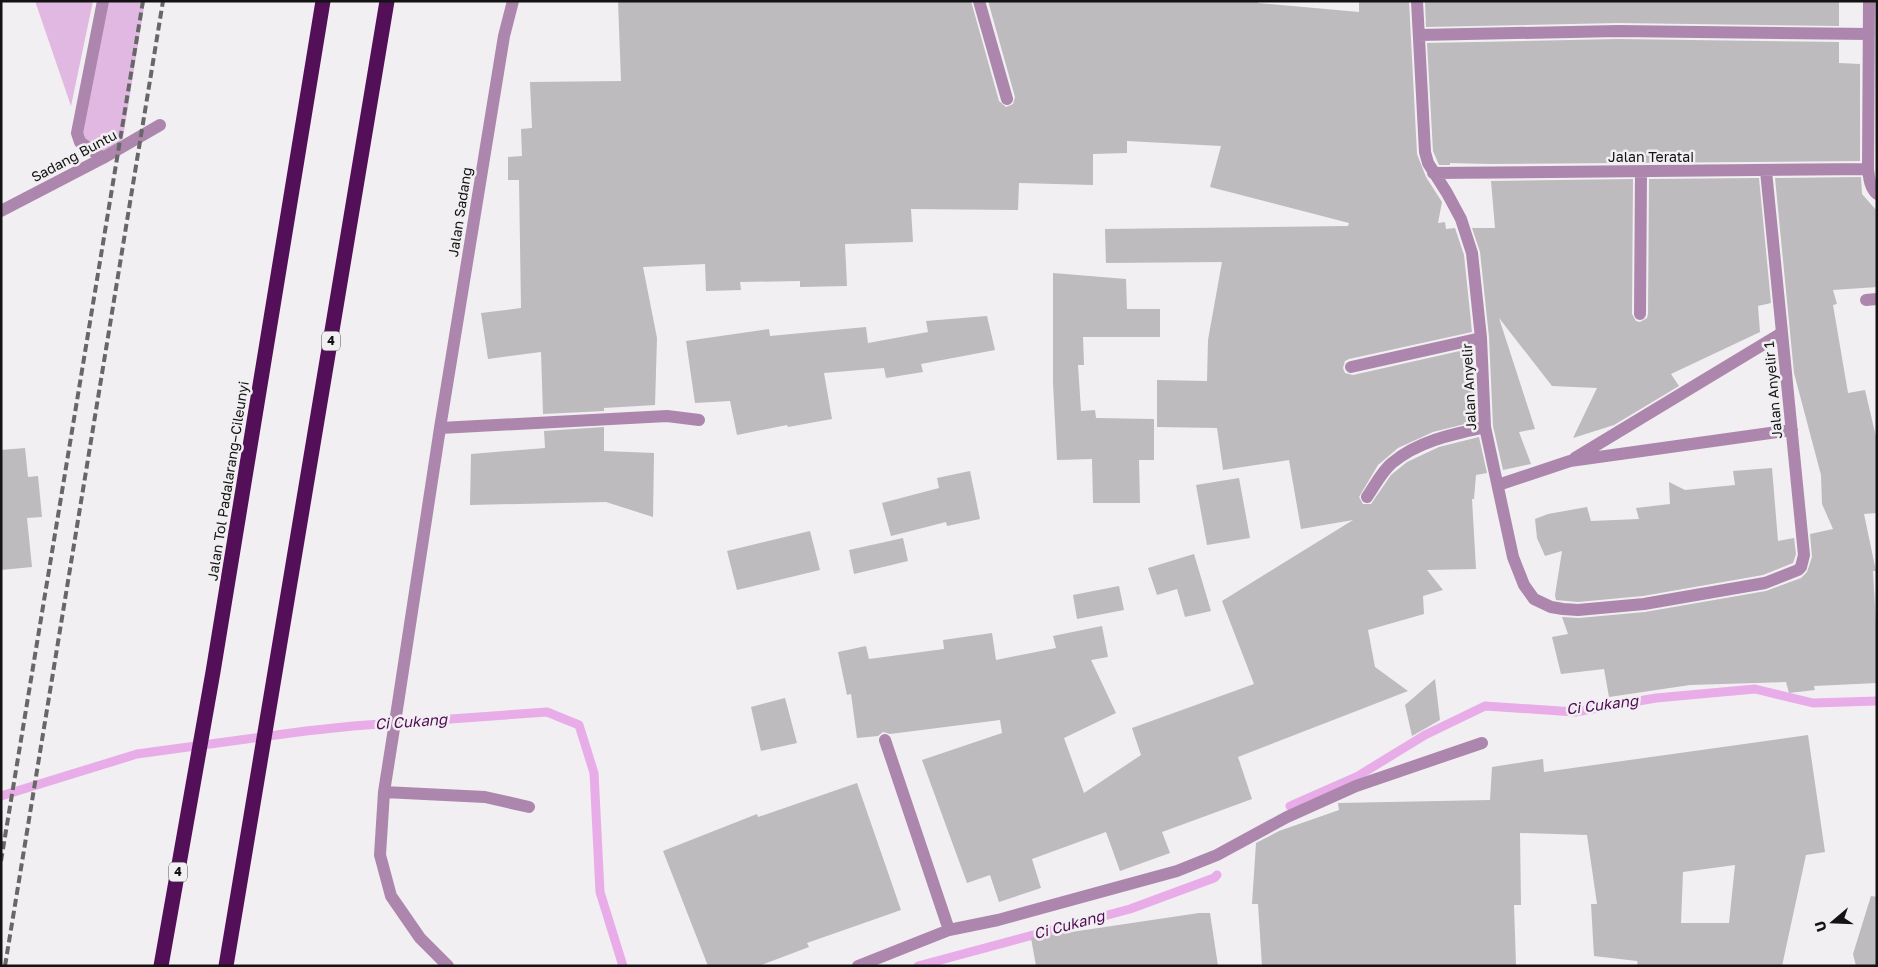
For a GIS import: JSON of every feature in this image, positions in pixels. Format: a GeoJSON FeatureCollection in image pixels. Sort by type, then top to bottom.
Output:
{"type":"FeatureCollection","features":[{"type":"Feature","properties":{"kind":"highway","name":"Jalan Tol Padalarang–Cileunyi"},"geometry":{"type":"LineString","coordinates":[[161,966],[213,672],[323,1]]}},
{"type":"Feature","properties":{"kind":"highway","name":"4"},"geometry":{"type":"LineString","coordinates":[[226,966],[387,1]]}},
{"type":"Feature","properties":{"kind":"street"},"geometry":{"type":"LineString","coordinates":[[103,1],[77,133],[80,142],[103,158]]}},
{"type":"Feature","properties":{"kind":"street","name":"Jalan Sadang"},"geometry":{"type":"LineString","coordinates":[[448,966],[420,938],[391,896],[380,855],[384,792],[440,428],[504,36],[513,1]]}},
{"type":"Feature","properties":{"kind":"street"},"geometry":{"type":"LineString","coordinates":[[979,1],[1007,99]]}},
{"type":"Feature","properties":{"kind":"street","name":"Jalan Anyelir"},"geometry":{"type":"LineString","coordinates":[[1417,1],[1425,152],[1433,173],[1447,193],[1461,220],[1472,253],[1481,338],[1485,427],[1506,530],[1513,557],[1524,585],[1534,599],[1551,607],[1578,610],[1644,604],[1765,583]]}},
{"type":"Feature","properties":{"kind":"street"},"geometry":{"type":"LineString","coordinates":[[1870,1],[1868,169],[1869,180],[1877,194]]}},
{"type":"Feature","properties":{"kind":"street"},"geometry":{"type":"LineString","coordinates":[[1420,35],[1618,31],[1869,34]]}},
{"type":"Feature","properties":{"kind":"street","name":"Sadang Buntu"},"geometry":{"type":"LineString","coordinates":[[1,211],[103,158],[160,125]]}},
{"type":"Feature","properties":{"kind":"street","name":"Jalan Teratai"},"geometry":{"type":"LineString","coordinates":[[1433,173],[1868,169]]}},
{"type":"Feature","properties":{"kind":"street","name":"Jalan Anyelir 1"},"geometry":{"type":"LineString","coordinates":[[1765,583],[1798,570],[1804,555],[1766,171]]}},
{"type":"Feature","properties":{"kind":"street"},"geometry":{"type":"LineString","coordinates":[[1640,314],[1641,172]]}},
{"type":"Feature","properties":{"kind":"street"},"geometry":{"type":"LineString","coordinates":[[1570,461],[1782,333]]}},
{"type":"Feature","properties":{"kind":"street"},"geometry":{"type":"LineString","coordinates":[[1351,368],[1481,338]]}},
{"type":"Feature","properties":{"kind":"street"},"geometry":{"type":"LineString","coordinates":[[440,428],[667,416],[699,420]]}},
{"type":"Feature","properties":{"kind":"street"},"geometry":{"type":"LineString","coordinates":[[1367,497],[1390,464],[1410,451],[1444,436],[1485,427]]}},
{"type":"Feature","properties":{"kind":"street"},"geometry":{"type":"LineString","coordinates":[[1498,485],[1570,461],[1792,430]]}},
{"type":"Feature","properties":{"kind":"street"},"geometry":{"type":"LineString","coordinates":[[885,740],[948,930]]}},
{"type":"Feature","properties":{"kind":"street"},"geometry":{"type":"LineString","coordinates":[[858,966],[948,930],[998,920],[1177,871],[1216,855],[1286,817],[1356,786],[1482,742]]}},
{"type":"Feature","properties":{"kind":"street"},"geometry":{"type":"LineString","coordinates":[[384,792],[484,797],[529,808]]}},
{"type":"Feature","properties":{"kind":"shaded area"},"geometry":{"type":"Polygon","coordinates":[[[35,1],[93,1],[71,106],[35,1]]]}},
{"type":"Feature","properties":{"kind":"shaded area"},"geometry":{"type":"Polygon","coordinates":[[[103,1],[145,1],[123,138],[103,158],[80,142],[103,1]]]}},
{"type":"Feature","properties":{"kind":"building"},"geometry":{"type":"Polygon","coordinates":[[[618,1],[971,1],[999,101],[1006,107],[1013,104],[1015,97],[988,1],[1258,1],[1258,3],[1359,12],[1359,1],[1409,1],[1417,154],[1426,177],[1442,202],[1438,223],[1445,222],[1446,229],[1455,228],[1464,255],[1472,332],[1349,359],[1345,361],[1343,368],[1345,373],[1353,375],[1473,348],[1477,421],[1433,432],[1398,448],[1378,465],[1359,497],[1363,504],[1371,504],[1391,475],[1407,462],[1439,447],[1479,437],[1487,473],[1476,475],[1474,499],[1472,499],[1476,569],[1427,570],[1443,590],[1423,596],[1424,614],[1368,630],[1375,667],[1408,691],[1238,757],[1252,799],[1162,832],[1170,853],[1120,871],[1106,832],[1032,859],[1041,888],[999,902],[990,875],[967,883],[922,760],[1002,733],[1000,720],[890,734],[883,732],[878,736],[857,738],[851,694],[847,695],[838,652],[866,646],[869,659],[944,649],[943,640],[992,633],[996,660],[1056,648],[1053,636],[1102,626],[1108,657],[1091,660],[1116,713],[1064,738],[1084,793],[1141,755],[1132,728],[1254,684],[1222,601],[1353,520],[1301,529],[1289,460],[1223,470],[1217,428],[1157,427],[1157,380],[1207,381],[1208,340],[1222,262],[1106,263],[1105,229],[1348,226],[1349,223],[1210,187],[1221,146],[1127,141],[1127,153],[1093,154],[1093,185],[1019,183],[1018,210],[911,209],[913,242],[845,244],[847,286],[800,287],[800,281],[740,282],[741,290],[706,291],[705,264],[643,267],[657,338],[655,405],[604,408],[604,411],[543,414],[541,352],[488,359],[481,313],[521,308],[519,180],[508,180],[508,157],[522,156],[521,129],[532,128],[530,82],[621,81],[618,1]]]}},
{"type":"Feature","properties":{"kind":"building"},"geometry":{"type":"Polygon","coordinates":[[[1425,1],[1839,1],[1839,26],[1618,23],[1426,27],[1425,1]]]}},
{"type":"Feature","properties":{"kind":"building"},"geometry":{"type":"Polygon","coordinates":[[[1618,39],[1839,42],[1839,63],[1860,64],[1860,161],[1450,163],[1450,165],[1439,165],[1433,151],[1427,43],[1618,39]]]}},
{"type":"Feature","properties":{"kind":"building"},"geometry":{"type":"Polygon","coordinates":[[[1861,177],[1862,194],[1877,211],[1877,287],[1833,290],[1837,304],[1833,305],[1848,393],[1865,390],[1877,441],[1877,513],[1864,514],[1876,571],[1873,571],[1877,683],[1814,686],[1815,690],[1789,693],[1786,682],[1690,685],[1609,697],[1604,669],[1561,674],[1552,637],[1568,634],[1562,617],[1579,618],[1645,612],[1766,591],[1801,578],[1807,572],[1812,557],[1810,534],[1833,529],[1822,504],[1821,475],[1794,373],[1775,178],[1861,177]]]}},
{"type":"Feature","properties":{"kind":"building"},"geometry":{"type":"Polygon","coordinates":[[[1759,178],[1771,303],[1758,306],[1760,332],[1671,374],[1679,386],[1614,425],[1573,438],[1597,388],[1552,386],[1499,318],[1535,429],[1519,432],[1531,464],[1503,470],[1493,426],[1489,337],[1480,252],[1472,228],[1495,228],[1491,181],[1633,179],[1632,314],[1636,321],[1640,322],[1647,318],[1648,314],[1649,179],[1759,178]]]}},
{"type":"Feature","properties":{"kind":"building"},"geometry":{"type":"Polygon","coordinates":[[[1053,273],[1126,279],[1127,309],[1160,309],[1160,337],[1083,337],[1084,365],[1078,365],[1081,411],[1095,410],[1096,418],[1154,419],[1154,460],[1139,460],[1140,503],[1093,503],[1092,459],[1057,460],[1053,383],[1053,273]]]}},
{"type":"Feature","properties":{"kind":"building"},"geometry":{"type":"Polygon","coordinates":[[[987,316],[995,350],[921,364],[923,372],[886,378],[884,368],[824,373],[832,419],[788,427],[787,425],[737,435],[730,401],[695,403],[686,341],[769,329],[770,336],[866,327],[868,343],[928,332],[926,321],[987,316]]]}},
{"type":"Feature","properties":{"kind":"building"},"geometry":{"type":"Polygon","coordinates":[[[604,427],[604,451],[654,453],[653,517],[606,502],[470,505],[471,454],[545,448],[544,431],[604,427]]]}},
{"type":"Feature","properties":{"kind":"building"},"geometry":{"type":"Polygon","coordinates":[[[25,448],[28,477],[38,476],[42,517],[27,518],[32,567],[1,570],[1,450],[25,448]]]}},
{"type":"Feature","properties":{"kind":"building"},"geometry":{"type":"Polygon","coordinates":[[[1772,468],[1778,541],[1794,538],[1796,554],[1793,563],[1763,575],[1643,596],[1578,602],[1556,600],[1555,595],[1562,551],[1545,556],[1537,538],[1535,519],[1548,514],[1587,507],[1591,521],[1639,519],[1636,508],[1670,504],[1669,482],[1685,490],[1735,485],[1733,471],[1772,468]]]}},
{"type":"Feature","properties":{"kind":"building"},"geometry":{"type":"Polygon","coordinates":[[[970,471],[980,519],[947,526],[946,522],[891,536],[882,503],[939,488],[937,478],[970,471]]]}},
{"type":"Feature","properties":{"kind":"building"},"geometry":{"type":"Polygon","coordinates":[[[1239,478],[1250,538],[1207,545],[1196,485],[1239,478]]]}},
{"type":"Feature","properties":{"kind":"building"},"geometry":{"type":"Polygon","coordinates":[[[810,531],[820,570],[737,590],[727,551],[810,531]]]}},
{"type":"Feature","properties":{"kind":"building"},"geometry":{"type":"Polygon","coordinates":[[[903,538],[908,561],[854,574],[849,550],[903,538]]]}},
{"type":"Feature","properties":{"kind":"building"},"geometry":{"type":"Polygon","coordinates":[[[1194,554],[1211,611],[1185,617],[1177,589],[1157,595],[1148,568],[1194,554]]]}},
{"type":"Feature","properties":{"kind":"building"},"geometry":{"type":"Polygon","coordinates":[[[1119,586],[1124,610],[1077,619],[1073,595],[1119,586]]]}},
{"type":"Feature","properties":{"kind":"building"},"geometry":{"type":"Polygon","coordinates":[[[1435,679],[1440,720],[1412,736],[1405,705],[1435,679]]]}},
{"type":"Feature","properties":{"kind":"building"},"geometry":{"type":"Polygon","coordinates":[[[785,698],[797,743],[761,751],[751,707],[785,698]]]}},
{"type":"Feature","properties":{"kind":"building"},"geometry":{"type":"Polygon","coordinates":[[[1808,735],[1825,852],[1806,855],[1782,966],[1638,966],[1637,961],[1594,956],[1591,904],[1597,904],[1587,835],[1520,833],[1521,905],[1514,905],[1516,966],[1262,966],[1258,904],[1252,904],[1256,843],[1279,831],[1339,810],[1338,803],[1490,800],[1492,767],[1543,759],[1544,772],[1808,735]],[[1735,865],[1683,872],[1681,923],[1729,923],[1735,865]]]}},
{"type":"Feature","properties":{"kind":"building"},"geometry":{"type":"Polygon","coordinates":[[[857,783],[901,910],[807,943],[809,947],[759,966],[708,966],[663,851],[757,814],[758,817],[857,783]]]}},
{"type":"Feature","properties":{"kind":"building"},"geometry":{"type":"Polygon","coordinates":[[[1871,896],[1877,897],[1877,966],[1856,966],[1853,954],[1871,896]]]}},
{"type":"Feature","properties":{"kind":"building"},"geometry":{"type":"Polygon","coordinates":[[[1199,913],[1210,913],[1218,966],[1036,966],[1031,938],[1199,913]]]}},
{"type":"Feature","properties":{"kind":"waterway","name":"Ci Cukang"},"geometry":{"type":"LineString","coordinates":[[1290,806],[1358,776],[1425,735],[1485,706],[1575,712],[1656,698],[1755,689],[1813,703],[1877,701]]}},
{"type":"Feature","properties":{"kind":"waterway","name":"Ci Cukang"},"geometry":{"type":"LineString","coordinates":[[1,796],[137,754],[353,726],[547,712],[579,725],[594,773],[600,892],[623,966]]}},
{"type":"Feature","properties":{"kind":"waterway","name":"Ci Cukang"},"geometry":{"type":"LineString","coordinates":[[918,966],[1130,909],[1214,878],[1217,875]]}},
{"type":"Feature","properties":{"kind":"railway"},"geometry":{"type":"LineString","coordinates":[[1,861],[143,1]]}},
{"type":"Feature","properties":{"kind":"railway"},"geometry":{"type":"LineString","coordinates":[[5,966],[163,1]]}}]}
